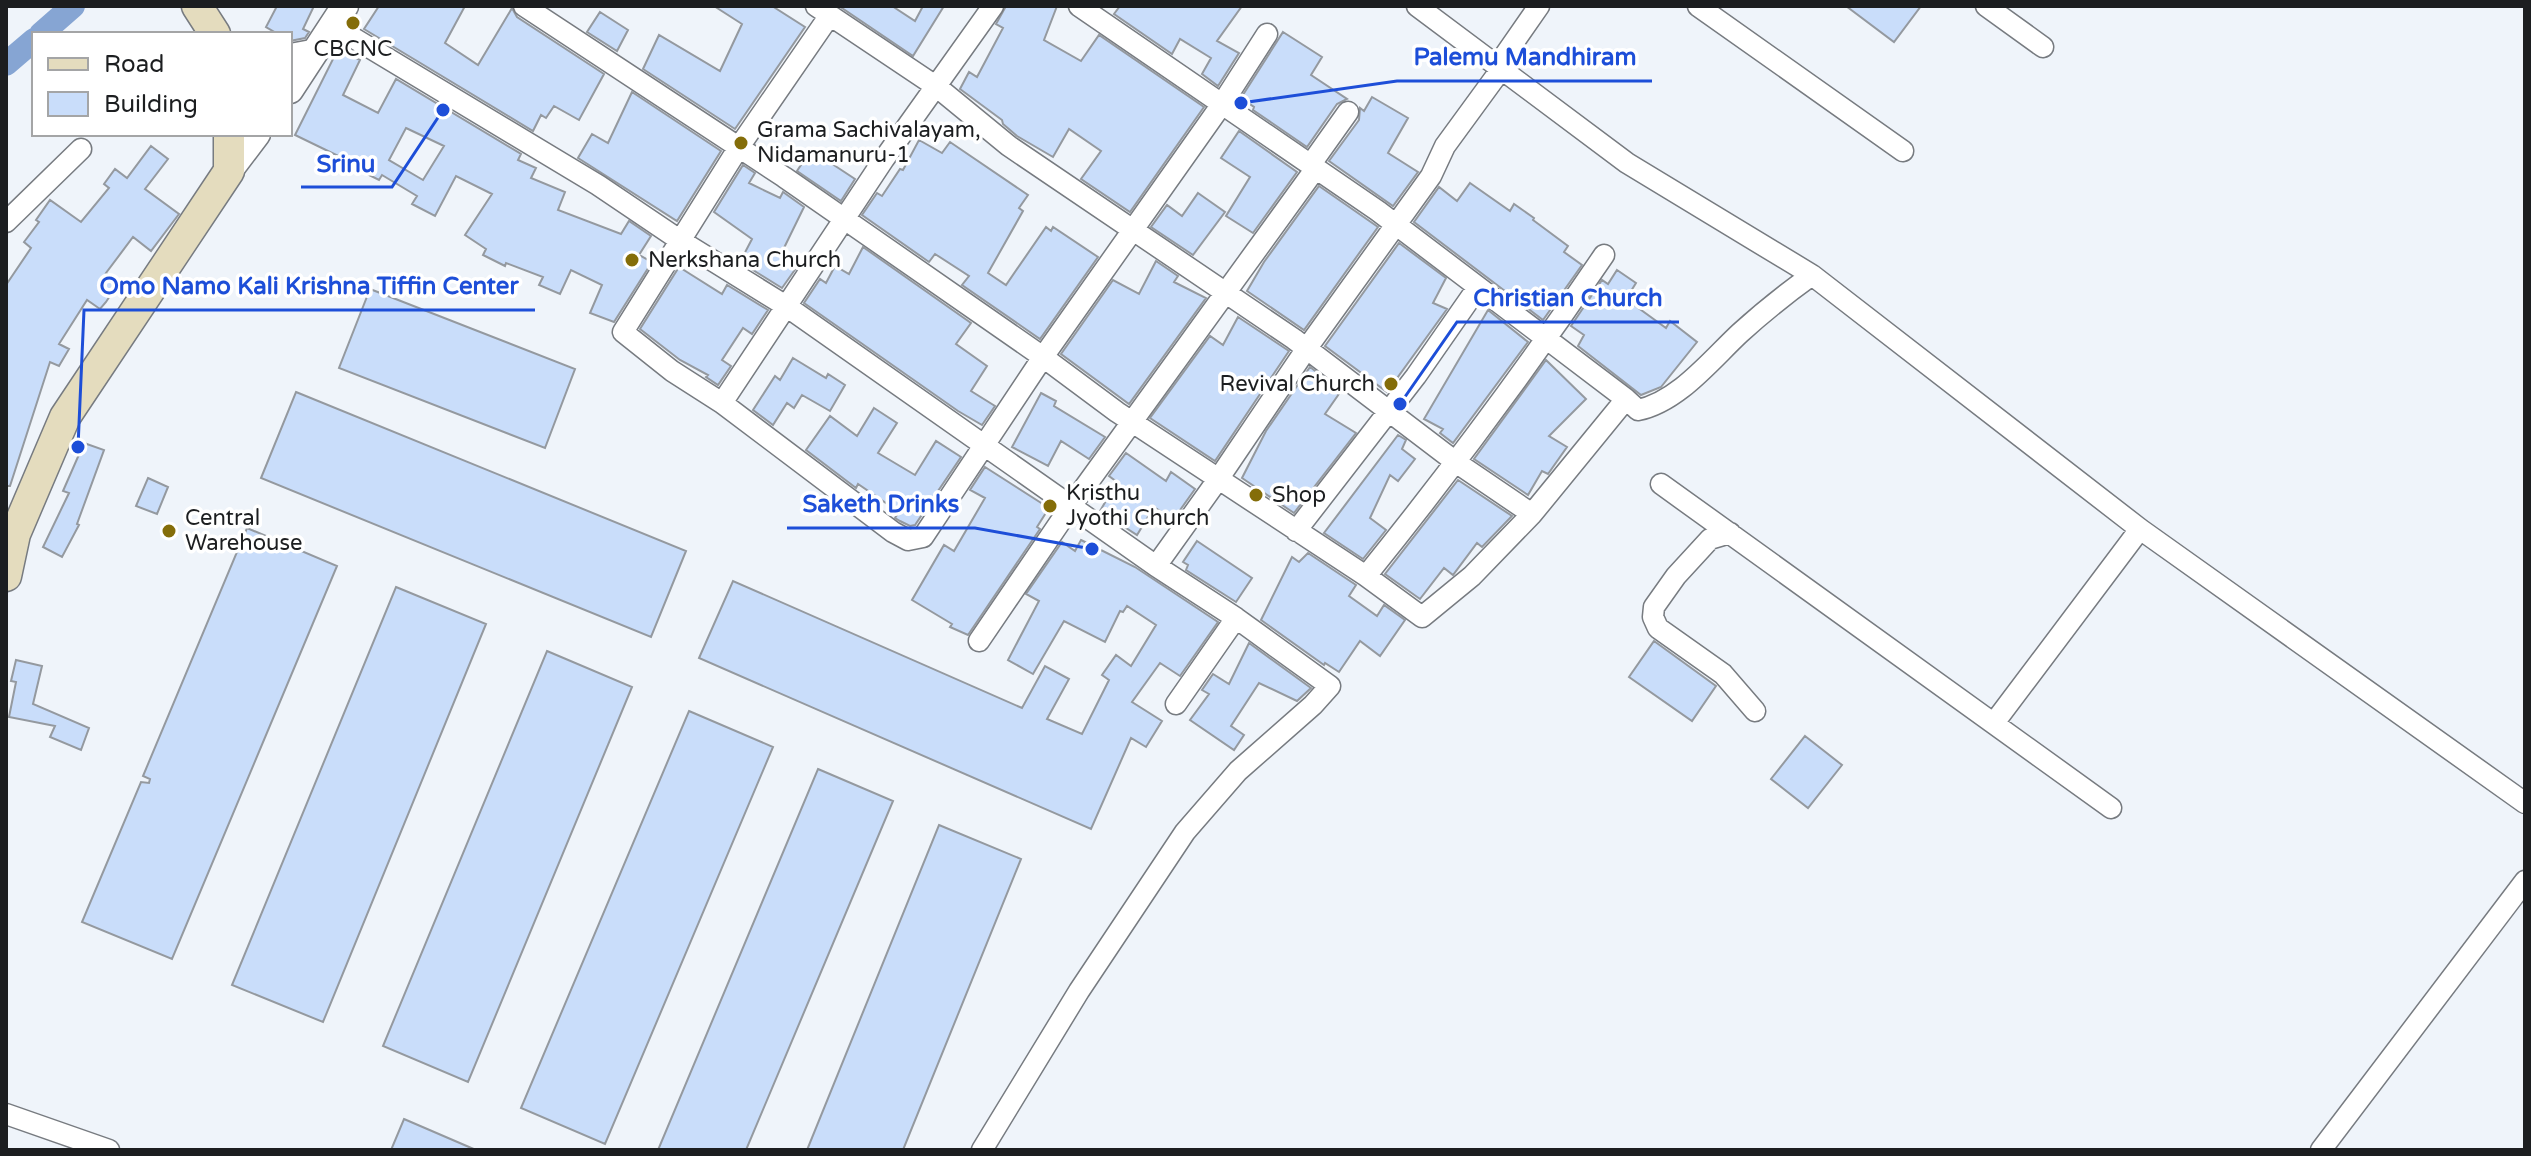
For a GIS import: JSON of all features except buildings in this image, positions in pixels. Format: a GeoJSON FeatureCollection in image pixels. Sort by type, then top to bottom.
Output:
{"type":"FeatureCollection","features":[{"type":"Feature","properties":{"kind":"main road"},"geometry":{"type":"LineString","coordinates":[[7,570],[15,534],[65,417],[229,171],[229,136]]}},
{"type":"Feature","properties":{"kind":"street"},"geometry":{"type":"LineString","coordinates":[[524,6],[739,147],[1043,357],[1117,412],[1366,576],[1422,617],[1472,576],[1532,514],[1626,399]]}},
{"type":"Feature","properties":{"kind":"street"},"geometry":{"type":"LineString","coordinates":[[722,403],[993,6]]}},
{"type":"Feature","properties":{"kind":"street"},"geometry":{"type":"LineString","coordinates":[[1079,6],[1395,223],[1638,410],[1654,406],[1693,380],[1775,301],[1812,275]]}},
{"type":"Feature","properties":{"kind":"street"},"geometry":{"type":"LineString","coordinates":[[1417,6],[1627,163],[1812,275],[2140,529],[2525,803]]}},
{"type":"Feature","properties":{"kind":"street"},"geometry":{"type":"LineString","coordinates":[[1156,566],[1431,176],[1445,146],[1539,6]]}},
{"type":"Feature","properties":{"kind":"street"},"geometry":{"type":"LineString","coordinates":[[1698,6],[1903,151]]}},
{"type":"Feature","properties":{"kind":"street"},"geometry":{"type":"LineString","coordinates":[[1986,6],[2043,47]]}},
{"type":"Feature","properties":{"kind":"street"},"geometry":{"type":"LineString","coordinates":[[1267,34],[1222,104],[1133,229],[1043,357],[923,537],[908,540],[893,532],[623,332],[823,11],[937,87],[1009,146],[1133,229],[1307,348],[1457,463],[1532,514]]}},
{"type":"Feature","properties":{"kind":"street"},"geometry":{"type":"LineString","coordinates":[[292,87],[338,16],[681,241],[786,306],[1330,686],[1313,705],[1238,771],[1185,832],[1079,991],[982,1150]]}},
{"type":"Feature","properties":{"kind":"street"},"geometry":{"type":"LineString","coordinates":[[292,54],[317,49]]}},
{"type":"Feature","properties":{"kind":"street"},"geometry":{"type":"LineString","coordinates":[[979,641],[1071,506],[1314,166],[1326,139],[1348,112]]}},
{"type":"Feature","properties":{"kind":"street"},"geometry":{"type":"LineString","coordinates":[[229,171],[255,136]]}},
{"type":"Feature","properties":{"kind":"street"},"geometry":{"type":"LineString","coordinates":[[6,222],[81,149]]}},
{"type":"Feature","properties":{"kind":"street"},"geometry":{"type":"LineString","coordinates":[[1366,576],[1457,463],[1604,255]]}},
{"type":"Feature","properties":{"kind":"street"},"geometry":{"type":"LineString","coordinates":[[1296,531],[1389,411],[1478,287]]}},
{"type":"Feature","properties":{"kind":"street"},"geometry":{"type":"LineString","coordinates":[[1661,484],[2111,808]]}},
{"type":"Feature","properties":{"kind":"street"},"geometry":{"type":"LineString","coordinates":[[1994,723],[2140,529]]}},
{"type":"Feature","properties":{"kind":"street"},"geometry":{"type":"LineString","coordinates":[[1730,533],[1710,539],[1676,576],[1654,607],[1653,617],[1658,628],[1723,674],[1755,711]]}},
{"type":"Feature","properties":{"kind":"street"},"geometry":{"type":"LineString","coordinates":[[1176,704],[1236,618]]}},
{"type":"Feature","properties":{"kind":"street"},"geometry":{"type":"LineString","coordinates":[[2321,1150],[2525,881]]}},
{"type":"Feature","properties":{"kind":"street"},"geometry":{"type":"LineString","coordinates":[[6,1114],[109,1150]]}},
{"type":"Feature","properties":{"kind":"waterway"},"geometry":{"type":"LineString","coordinates":[[43,32],[73,6]]}},
{"type":"Feature","properties":{"kind":"waterway"},"geometry":{"type":"LineString","coordinates":[[6,64],[32,42]]}},
{"type":"Feature","properties":{"kind":"place","name":"CBCNC"},"geometry":{"type":"Point","coordinates":[353,23]}},
{"type":"Feature","properties":{"kind":"place","name":"Palemu Mandhiram"},"geometry":{"type":"Point","coordinates":[1241,103]}},
{"type":"Feature","properties":{"kind":"place","name":"Srinu"},"geometry":{"type":"Point","coordinates":[443,110]}},
{"type":"Feature","properties":{"kind":"place","name":"Grama Sachivalayam, Nidamanuru-1"},"geometry":{"type":"Point","coordinates":[741,143]}},
{"type":"Feature","properties":{"kind":"place","name":"Nerkshana Church"},"geometry":{"type":"Point","coordinates":[632,260]}},
{"type":"Feature","properties":{"kind":"place","name":"Revival Church"},"geometry":{"type":"Point","coordinates":[1391,384]}},
{"type":"Feature","properties":{"kind":"place","name":"Christian Church"},"geometry":{"type":"Point","coordinates":[1400,404]}},
{"type":"Feature","properties":{"kind":"place","name":"Omo Namo Kali Krishna Tiffin Center"},"geometry":{"type":"Point","coordinates":[78,447]}},
{"type":"Feature","properties":{"kind":"place","name":"Shop"},"geometry":{"type":"Point","coordinates":[1256,495]}},
{"type":"Feature","properties":{"kind":"place","name":"Kristhu Jyothi Church"},"geometry":{"type":"Point","coordinates":[1050,506]}},
{"type":"Feature","properties":{"kind":"place","name":"Central Warehouse"},"geometry":{"type":"Point","coordinates":[169,531]}},
{"type":"Feature","properties":{"kind":"place","name":"Saketh Drinks"},"geometry":{"type":"Point","coordinates":[1092,549]}}]}
